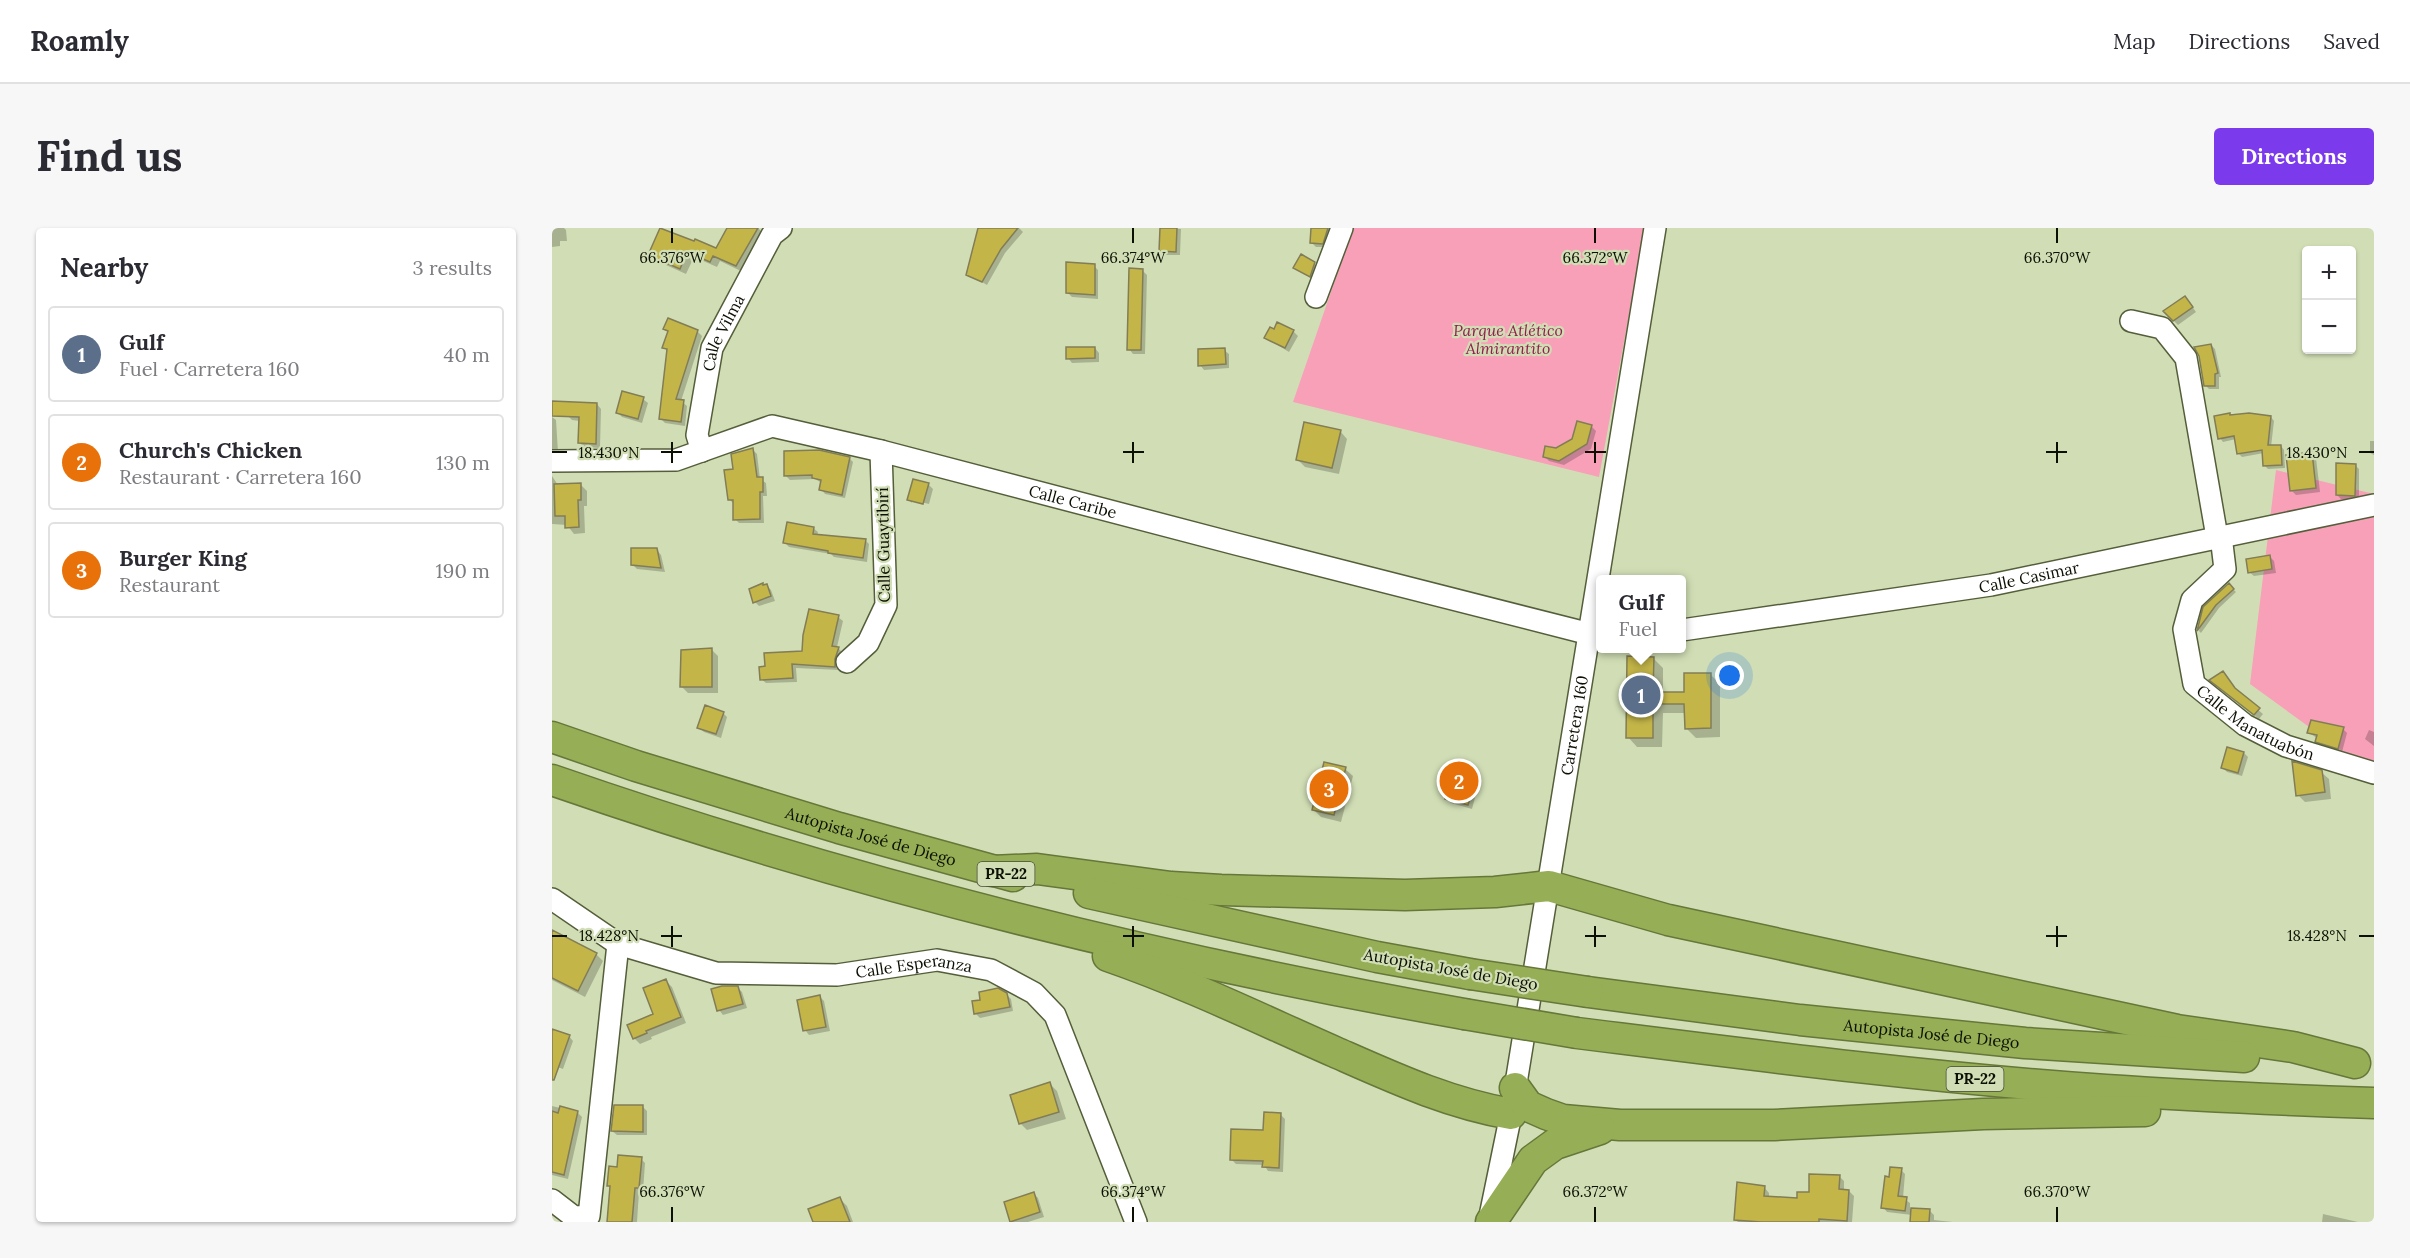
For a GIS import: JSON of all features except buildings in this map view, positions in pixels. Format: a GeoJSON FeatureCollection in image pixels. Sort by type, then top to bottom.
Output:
{"type":"FeatureCollection","features":[{"type":"Feature","properties":{"kind":"highway","name":"Autopista José de Diego"},"geometry":{"type":"LineString","coordinates":[[552,737],[646,770],[992,871],[1218,923],[1470,974],[1800,1020],[2025,1043],[2136,1052],[2365,1063]]}},
{"type":"Feature","properties":{"kind":"highway","name":"PR-22"},"geometry":{"type":"LineString","coordinates":[[552,780],[747,844],[1035,924],[1323,988],[1464,1014],[1577,1033],[1796,1061],[2104,1090],[2374,1103]]}},
{"type":"Feature","properties":{"kind":"highway"},"geometry":{"type":"LineString","coordinates":[[992,871],[1037,869],[1171,887],[1221,890],[1405,895],[1495,892],[1549,886],[1668,920],[2177,1030],[2293,1047],[2365,1063]]}},
{"type":"Feature","properties":{"kind":"highway"},"geometry":{"type":"LineString","coordinates":[[1035,924],[1052,937],[1133,965],[1422,1090],[1473,1107],[1514,1101],[1563,1120],[1620,1125],[1774,1125],[1983,1114],[2206,1110],[2280,1100]]}},
{"type":"Feature","properties":{"kind":"highway"},"geometry":{"type":"LineString","coordinates":[[1490,1222],[1533,1160],[1546,1150],[1576,1136],[1620,1125]]}},
{"type":"Feature","properties":{"kind":"street","name":"Calle Vilma"},"geometry":{"type":"LineString","coordinates":[[702,451],[697,435],[712,348],[772,235],[781,228]]}},
{"type":"Feature","properties":{"kind":"street"},"geometry":{"type":"LineString","coordinates":[[1316,297],[1342,228]]}},
{"type":"Feature","properties":{"kind":"street","name":"Carretera 160"},"geometry":{"type":"LineString","coordinates":[[1604,575],[1655,228]]}},
{"type":"Feature","properties":{"kind":"street","name":"Calle Manatuabón"},"geometry":{"type":"LineString","coordinates":[[2131,321],[2162,328],[2186,358],[2225,569],[2192,600],[2184,629],[2194,684],[2245,725],[2275,741],[2374,773]]}},
{"type":"Feature","properties":{"kind":"street","name":"Calle Caribe"},"geometry":{"type":"LineString","coordinates":[[552,462],[676,460],[772,426],[881,451],[1236,544],[1595,634]]}},
{"type":"Feature","properties":{"kind":"street","name":"Calle Guaytibirí"},"geometry":{"type":"LineString","coordinates":[[847,662],[868,643],[886,605],[881,451]]}},
{"type":"Feature","properties":{"kind":"street","name":"Calle Casimar"},"geometry":{"type":"LineString","coordinates":[[1686,629],[1990,585],[2374,505]]}},
{"type":"Feature","properties":{"kind":"street","name":"Carretera 160"},"geometry":{"type":"LineString","coordinates":[[1490,1222],[1514,1101],[1549,886],[1595,634]]}},
{"type":"Feature","properties":{"kind":"street","name":"Calle Esperanza"},"geometry":{"type":"LineString","coordinates":[[552,899],[618,944],[716,973],[837,975],[937,960],[991,970],[1034,993],[1056,1015],[1137,1222]]}},
{"type":"Feature","properties":{"kind":"street"},"geometry":{"type":"LineString","coordinates":[[552,1200],[574,1218],[589,1216],[618,944]]}},
{"type":"Feature","properties":{"kind":"green space","name":"Parque Atlético Almirantito"},"geometry":{"type":"Polygon","coordinates":[[[1353,228],[1645,228],[1599,477],[1293,402],[1353,228]]]}},
{"type":"Feature","properties":{"kind":"green space"},"geometry":{"type":"Polygon","coordinates":[[[2276,470],[2374,494],[2374,774],[2250,684],[2276,470]]]}},
{"type":"Feature","properties":{"kind":"place","name":"Gulf"},"geometry":{"type":"Point","coordinates":[1641,695]}},
{"type":"Feature","properties":{"kind":"place","name":"Church's Chicken"},"geometry":{"type":"Point","coordinates":[1459,781]}},
{"type":"Feature","properties":{"kind":"place","name":"Burger King"},"geometry":{"type":"Point","coordinates":[1329,789]}}]}
